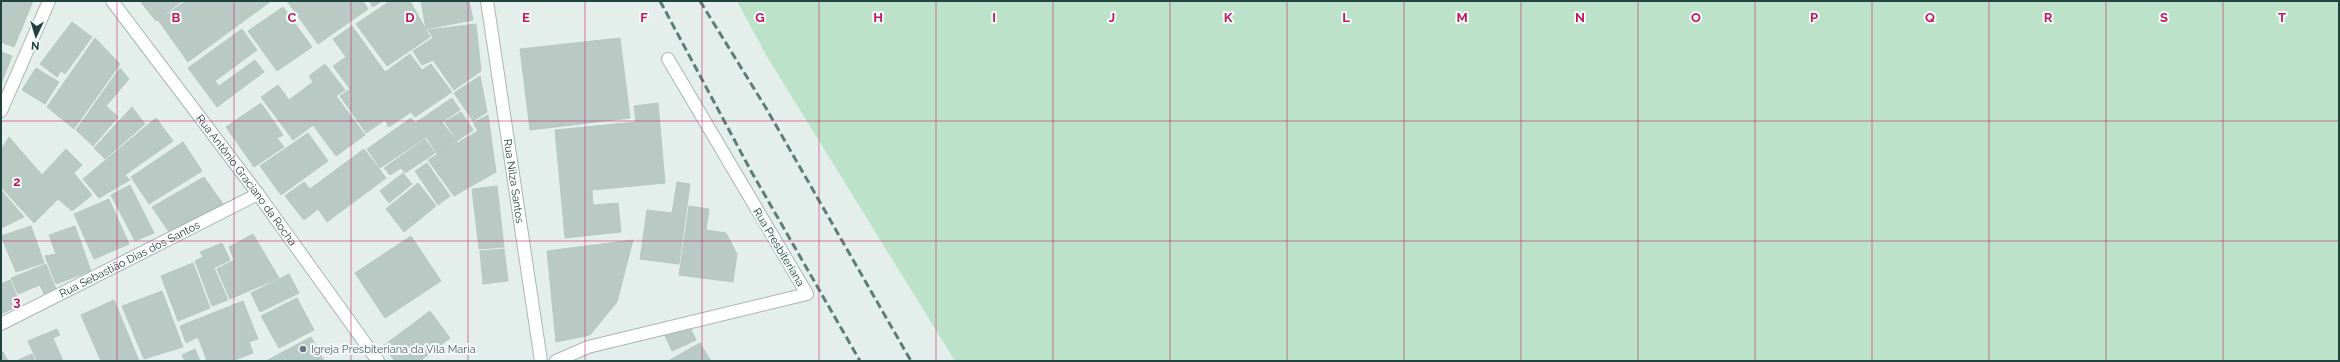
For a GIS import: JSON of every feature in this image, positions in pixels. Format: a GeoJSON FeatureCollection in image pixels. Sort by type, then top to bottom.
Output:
{"type":"FeatureCollection","features":[{"type":"Feature","properties":{"kind":"street"},"geometry":{"type":"LineString","coordinates":[[1,111],[48,1]]}},
{"type":"Feature","properties":{"kind":"street","name":"Rua Antônio Graciano da Rocha"},"geometry":{"type":"LineString","coordinates":[[112,1],[258,194],[378,361]]}},
{"type":"Feature","properties":{"kind":"street","name":"Rua Nilza Santos"},"geometry":{"type":"LineString","coordinates":[[487,1],[541,361]]}},
{"type":"Feature","properties":{"kind":"street","name":"Rua Presbiteriana"},"geometry":{"type":"LineString","coordinates":[[556,361],[588,347],[807,294],[668,59]]}},
{"type":"Feature","properties":{"kind":"street","name":"Rua Sebastião Dias dos Santos"},"geometry":{"type":"LineString","coordinates":[[1,324],[258,194]]}},
{"type":"Feature","properties":{"kind":"green space"},"geometry":{"type":"Polygon","coordinates":[[[737,1],[2339,1],[2339,361],[955,361],[766,55],[737,1]]]}},
{"type":"Feature","properties":{"kind":"building"},"geometry":{"type":"Polygon","coordinates":[[[1,1],[33,1],[14,47],[1,42],[1,1]]]}},
{"type":"Feature","properties":{"kind":"building"},"geometry":{"type":"Polygon","coordinates":[[[140,1],[182,1],[156,21],[140,1]]]}},
{"type":"Feature","properties":{"kind":"building"},"geometry":{"type":"Polygon","coordinates":[[[186,1],[271,1],[188,62],[158,20],[186,1]]]}},
{"type":"Feature","properties":{"kind":"building"},"geometry":{"type":"Polygon","coordinates":[[[287,1],[363,1],[368,9],[318,44],[287,1]]]}},
{"type":"Feature","properties":{"kind":"building"},"geometry":{"type":"Polygon","coordinates":[[[369,1],[382,1],[373,7],[369,1]]]}},
{"type":"Feature","properties":{"kind":"building"},"geometry":{"type":"Polygon","coordinates":[[[390,1],[410,1],[430,37],[387,66],[356,24],[390,1]]]}},
{"type":"Feature","properties":{"kind":"building"},"geometry":{"type":"Polygon","coordinates":[[[421,1],[469,1],[473,20],[426,29],[421,1]]]}},
{"type":"Feature","properties":{"kind":"building"},"geometry":{"type":"Polygon","coordinates":[[[283,7],[312,47],[277,71],[248,31],[283,7]]]}},
{"type":"Feature","properties":{"kind":"building"},"geometry":{"type":"Polygon","coordinates":[[[72,22],[92,37],[65,74],[61,71],[57,77],[40,64],[72,22]]]}},
{"type":"Feature","properties":{"kind":"building"},"geometry":{"type":"Polygon","coordinates":[[[476,24],[481,71],[454,90],[433,60],[422,65],[413,51],[433,38],[428,30],[476,24]]]}},
{"type":"Feature","properties":{"kind":"building"},"geometry":{"type":"Polygon","coordinates":[[[352,26],[385,72],[410,54],[422,70],[431,64],[452,92],[415,117],[411,112],[389,127],[385,120],[366,133],[340,96],[350,89],[333,66],[346,57],[333,39],[352,26]]]}},
{"type":"Feature","properties":{"kind":"building"},"geometry":{"type":"Polygon","coordinates":[[[242,29],[257,50],[215,81],[219,86],[255,60],[264,72],[217,107],[188,68],[242,29]]]}},
{"type":"Feature","properties":{"kind":"building"},"geometry":{"type":"Polygon","coordinates":[[[95,38],[120,64],[74,129],[47,107],[95,38]]]}},
{"type":"Feature","properties":{"kind":"building"},"geometry":{"type":"Polygon","coordinates":[[[620,38],[630,118],[530,130],[520,49],[620,38]]]}},
{"type":"Feature","properties":{"kind":"building"},"geometry":{"type":"Polygon","coordinates":[[[1,52],[12,56],[1,84],[1,52]]]}},
{"type":"Feature","properties":{"kind":"building"},"geometry":{"type":"Polygon","coordinates":[[[325,64],[345,90],[336,96],[365,135],[336,156],[313,125],[293,140],[261,97],[278,85],[289,100],[313,82],[309,76],[325,64]]]}},
{"type":"Feature","properties":{"kind":"building"},"geometry":{"type":"Polygon","coordinates":[[[36,68],[59,82],[45,104],[22,90],[36,68]]]}},
{"type":"Feature","properties":{"kind":"building"},"geometry":{"type":"Polygon","coordinates":[[[120,68],[129,79],[106,106],[118,117],[93,146],[76,130],[120,68]]]}},
{"type":"Feature","properties":{"kind":"building"},"geometry":{"type":"Polygon","coordinates":[[[480,76],[487,112],[473,121],[454,93],[480,76]]]}},
{"type":"Feature","properties":{"kind":"building"},"geometry":{"type":"Polygon","coordinates":[[[452,98],[460,110],[442,122],[457,142],[438,155],[426,137],[380,168],[367,149],[411,118],[415,123],[452,98]]]}},
{"type":"Feature","properties":{"kind":"building"},"geometry":{"type":"Polygon","coordinates":[[[261,103],[283,135],[277,138],[284,147],[254,167],[226,127],[261,103]]]}},
{"type":"Feature","properties":{"kind":"building"},"geometry":{"type":"Polygon","coordinates":[[[658,103],[665,183],[592,190],[593,205],[618,203],[621,232],[565,238],[555,130],[636,122],[634,106],[658,103]]]}},
{"type":"Feature","properties":{"kind":"building"},"geometry":{"type":"Polygon","coordinates":[[[132,107],[145,124],[105,159],[94,148],[132,107]]]}},
{"type":"Feature","properties":{"kind":"building"},"geometry":{"type":"Polygon","coordinates":[[[461,112],[473,130],[457,141],[445,122],[461,112]]]}},
{"type":"Feature","properties":{"kind":"building"},"geometry":{"type":"Polygon","coordinates":[[[488,115],[496,172],[454,196],[428,160],[478,131],[473,123],[488,115]]]}},
{"type":"Feature","properties":{"kind":"building"},"geometry":{"type":"Polygon","coordinates":[[[156,118],[173,141],[125,175],[130,180],[99,198],[83,179],[156,118]]]}},
{"type":"Feature","properties":{"kind":"building"},"geometry":{"type":"Polygon","coordinates":[[[308,133],[328,161],[281,195],[260,166],[308,133]]]}},
{"type":"Feature","properties":{"kind":"building"},"geometry":{"type":"Polygon","coordinates":[[[9,137],[42,175],[66,149],[82,165],[74,173],[92,195],[72,211],[58,199],[34,223],[1,187],[1,150],[9,137]]]}},
{"type":"Feature","properties":{"kind":"building"},"geometry":{"type":"Polygon","coordinates":[[[425,139],[435,153],[405,173],[401,168],[390,175],[384,168],[425,139]]]}},
{"type":"Feature","properties":{"kind":"building"},"geometry":{"type":"Polygon","coordinates":[[[183,142],[202,171],[149,204],[131,177],[183,142]]]}},
{"type":"Feature","properties":{"kind":"building"},"geometry":{"type":"Polygon","coordinates":[[[364,149],[386,178],[327,222],[318,209],[304,220],[285,196],[304,182],[310,189],[364,149]]]}},
{"type":"Feature","properties":{"kind":"building"},"geometry":{"type":"Polygon","coordinates":[[[427,163],[450,196],[438,205],[415,171],[427,163]]]}},
{"type":"Feature","properties":{"kind":"building"},"geometry":{"type":"Polygon","coordinates":[[[403,173],[412,184],[389,203],[380,191],[403,173]]]}},
{"type":"Feature","properties":{"kind":"building"},"geometry":{"type":"Polygon","coordinates":[[[204,177],[223,204],[169,232],[152,207],[204,177]]]}},
{"type":"Feature","properties":{"kind":"building"},"geometry":{"type":"Polygon","coordinates":[[[677,182],[690,184],[679,264],[640,259],[647,210],[672,213],[677,182]]]}},
{"type":"Feature","properties":{"kind":"building"},"geometry":{"type":"Polygon","coordinates":[[[418,183],[436,206],[404,232],[386,209],[418,183]]]}},
{"type":"Feature","properties":{"kind":"building"},"geometry":{"type":"Polygon","coordinates":[[[130,185],[154,233],[135,241],[111,195],[130,185]]]}},
{"type":"Feature","properties":{"kind":"building"},"geometry":{"type":"Polygon","coordinates":[[[497,186],[504,247],[479,249],[472,189],[497,186]]]}},
{"type":"Feature","properties":{"kind":"building"},"geometry":{"type":"Polygon","coordinates":[[[1,190],[24,217],[1,228],[1,190]]]}},
{"type":"Feature","properties":{"kind":"building"},"geometry":{"type":"Polygon","coordinates":[[[109,199],[129,244],[94,259],[74,214],[109,199]]]}},
{"type":"Feature","properties":{"kind":"building"},"geometry":{"type":"Polygon","coordinates":[[[689,206],[709,209],[706,230],[726,233],[737,254],[733,282],[679,275],[689,206]]]}},
{"type":"Feature","properties":{"kind":"building"},"geometry":{"type":"Polygon","coordinates":[[[31,226],[44,263],[16,272],[1,236],[31,226]]]}},
{"type":"Feature","properties":{"kind":"building"},"geometry":{"type":"Polygon","coordinates":[[[75,226],[91,271],[56,284],[45,256],[56,254],[49,235],[75,226]]]}},
{"type":"Feature","properties":{"kind":"building"},"geometry":{"type":"Polygon","coordinates":[[[253,234],[279,278],[230,299],[217,269],[234,260],[229,247],[253,234]]]}},
{"type":"Feature","properties":{"kind":"building"},"geometry":{"type":"Polygon","coordinates":[[[411,236],[441,281],[385,318],[355,273],[411,236]]]}},
{"type":"Feature","properties":{"kind":"building"},"geometry":{"type":"Polygon","coordinates":[[[633,240],[617,302],[590,335],[556,342],[547,251],[633,240]]]}},
{"type":"Feature","properties":{"kind":"building"},"geometry":{"type":"Polygon","coordinates":[[[222,243],[230,260],[214,268],[228,300],[212,306],[195,261],[203,257],[200,252],[222,243]]]}},
{"type":"Feature","properties":{"kind":"building"},"geometry":{"type":"Polygon","coordinates":[[[504,249],[508,281],[483,284],[480,251],[504,249]]]}},
{"type":"Feature","properties":{"kind":"building"},"geometry":{"type":"Polygon","coordinates":[[[193,263],[210,308],[178,321],[161,276],[193,263]]]}},
{"type":"Feature","properties":{"kind":"building"},"geometry":{"type":"Polygon","coordinates":[[[46,264],[56,289],[44,294],[40,285],[18,294],[11,278],[46,264]]]}},
{"type":"Feature","properties":{"kind":"building"},"geometry":{"type":"Polygon","coordinates":[[[289,274],[299,293],[260,312],[251,293],[289,274]]]}},
{"type":"Feature","properties":{"kind":"building"},"geometry":{"type":"Polygon","coordinates":[[[10,280],[18,299],[11,301],[14,308],[1,314],[1,284],[10,280]]]}},
{"type":"Feature","properties":{"kind":"building"},"geometry":{"type":"Polygon","coordinates":[[[162,291],[183,347],[144,359],[122,306],[162,291]]]}},
{"type":"Feature","properties":{"kind":"building"},"geometry":{"type":"Polygon","coordinates":[[[297,298],[314,330],[279,348],[261,316],[297,298]]]}},
{"type":"Feature","properties":{"kind":"building"},"geometry":{"type":"Polygon","coordinates":[[[114,300],[139,361],[101,361],[81,315],[114,300]]]}},
{"type":"Feature","properties":{"kind":"building"},"geometry":{"type":"Polygon","coordinates":[[[243,301],[258,339],[249,342],[253,353],[232,361],[207,361],[198,337],[186,343],[180,326],[243,301]]]}},
{"type":"Feature","properties":{"kind":"building"},"geometry":{"type":"Polygon","coordinates":[[[430,311],[450,338],[420,361],[395,361],[383,346],[430,311]]]}},
{"type":"Feature","properties":{"kind":"building"},"geometry":{"type":"Polygon","coordinates":[[[686,318],[696,340],[672,351],[662,329],[686,318]]]}},
{"type":"Feature","properties":{"kind":"building"},"geometry":{"type":"Polygon","coordinates":[[[57,329],[60,335],[53,338],[63,361],[37,361],[28,341],[57,329]]]}},
{"type":"Feature","properties":{"kind":"building","name":"Igreja Presbiteriana da Vila Maria"},"geometry":{"type":"Polygon","coordinates":[[[311,337],[324,361],[266,361],[311,337]]]}},
{"type":"Feature","properties":{"kind":"building"},"geometry":{"type":"Polygon","coordinates":[[[700,343],[711,361],[668,361],[700,343]]]}},
{"type":"Feature","properties":{"kind":"building"},"geometry":{"type":"Polygon","coordinates":[[[195,349],[200,361],[185,361],[182,355],[195,349]]]}},
{"type":"Feature","properties":{"kind":"building"},"geometry":{"type":"Polygon","coordinates":[[[3,352],[8,361],[1,361],[1,353],[3,352]]]}},
{"type":"Feature","properties":{"kind":"building"},"geometry":{"type":"Polygon","coordinates":[[[32,354],[35,361],[16,361],[32,354]]]}},
{"type":"Feature","properties":{"kind":"railway"},"geometry":{"type":"LineString","coordinates":[[660,1],[751,171],[860,361]]}},
{"type":"Feature","properties":{"kind":"railway"},"geometry":{"type":"LineString","coordinates":[[700,1],[766,108],[911,361]]}},
{"type":"Feature","properties":{"kind":"place","name":"Igreja Presbiteriana da Vila Maria"},"geometry":{"type":"Point","coordinates":[303,349]}}]}
